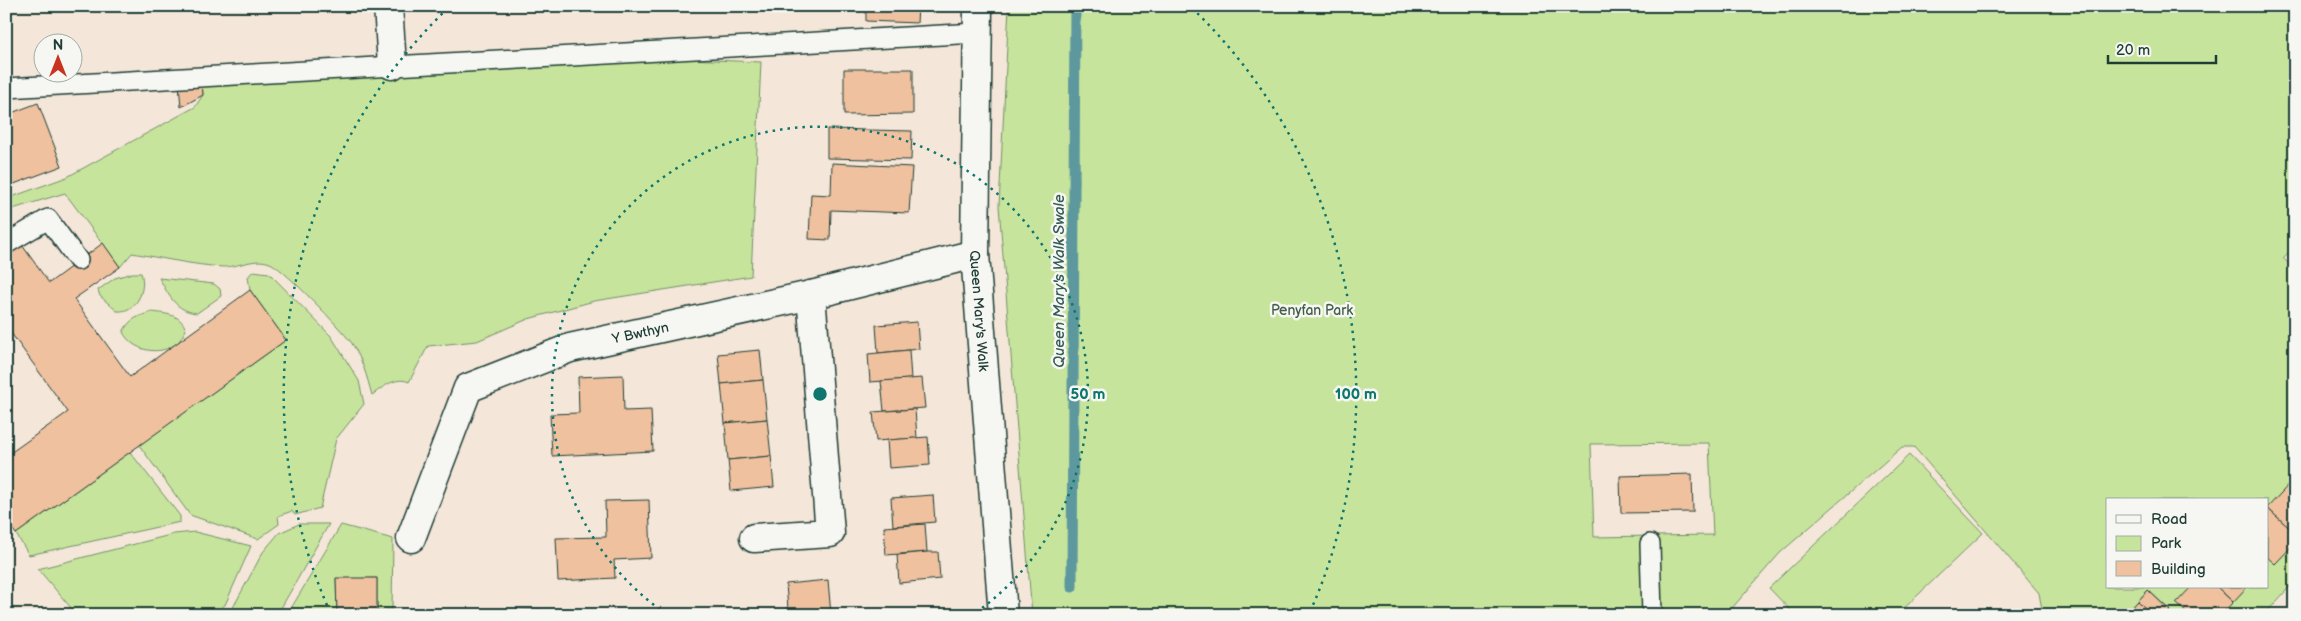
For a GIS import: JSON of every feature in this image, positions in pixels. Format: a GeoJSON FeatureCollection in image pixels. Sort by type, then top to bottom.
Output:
{"type":"FeatureCollection","features":[{"type":"Feature","properties":{"kind":"street"},"geometry":{"type":"LineString","coordinates":[[388,6],[392,65]]}},
{"type":"Feature","properties":{"kind":"street","name":"Queen Mary's Walk"},"geometry":{"type":"LineString","coordinates":[[978,6],[975,254],[1003,615]]}},
{"type":"Feature","properties":{"kind":"street","name":"Y Bwthyn"},"geometry":{"type":"LineString","coordinates":[[411,538],[468,388],[570,348],[812,294],[975,254]]}},
{"type":"Feature","properties":{"kind":"street"},"geometry":{"type":"LineString","coordinates":[[754,538],[830,533],[812,294]]}},
{"type":"Feature","properties":{"kind":"lane"},"geometry":{"type":"LineString","coordinates":[[6,88],[977,33]]}},
{"type":"Feature","properties":{"kind":"lane"},"geometry":{"type":"LineString","coordinates":[[6,244],[48,219],[78,260]]}},
{"type":"Feature","properties":{"kind":"lane"},"geometry":{"type":"LineString","coordinates":[[1650,544],[1652,615]]}},
{"type":"Feature","properties":{"kind":"green space","name":"Penyfan Park"},"geometry":{"type":"Polygon","coordinates":[[[1009,6],[2295,6],[2295,246],[2283,258],[2295,270],[2295,581],[2264,615],[2166,615],[2170,610],[2148,590],[2125,615],[2043,615],[2039,593],[1914,447],[1902,447],[1780,553],[1726,615],[1032,615],[999,206],[1009,6]],[[1709,443],[1591,444],[1594,537],[1713,535],[1709,443]]]}},
{"type":"Feature","properties":{"kind":"green space"},"geometry":{"type":"Polygon","coordinates":[[[686,59],[761,62],[751,276],[594,301],[528,319],[477,341],[428,346],[409,382],[394,381],[372,395],[361,361],[351,342],[301,289],[272,264],[254,261],[223,267],[132,253],[120,267],[65,193],[6,211],[6,199],[67,177],[195,107],[203,95],[202,84],[605,61],[686,59]]]}},
{"type":"Feature","properties":{"kind":"green space"},"geometry":{"type":"Polygon","coordinates":[[[253,271],[269,273],[331,336],[359,381],[364,404],[336,439],[320,508],[295,515],[292,511],[278,516],[279,524],[258,539],[190,515],[139,445],[286,340],[250,290],[248,277],[253,271]]]}},
{"type":"Feature","properties":{"kind":"green space"},"geometry":{"type":"Polygon","coordinates":[[[132,273],[141,273],[141,293],[135,304],[130,308],[124,311],[117,311],[100,296],[98,290],[115,278],[132,273]]]}},
{"type":"Feature","properties":{"kind":"green space"},"geometry":{"type":"Polygon","coordinates":[[[159,278],[214,284],[220,289],[221,296],[197,313],[189,312],[178,306],[159,278]]]}},
{"type":"Feature","properties":{"kind":"green space"},"geometry":{"type":"Polygon","coordinates":[[[152,312],[173,316],[181,321],[186,330],[177,343],[163,350],[155,351],[140,348],[127,339],[123,332],[129,324],[139,316],[152,312]]]}},
{"type":"Feature","properties":{"kind":"green space"},"geometry":{"type":"Polygon","coordinates":[[[130,452],[180,516],[180,522],[29,555],[16,534],[130,452]]]}},
{"type":"Feature","properties":{"kind":"green space"},"geometry":{"type":"Polygon","coordinates":[[[1909,455],[1983,533],[1897,615],[1795,615],[1769,588],[1909,455]]]}},
{"type":"Feature","properties":{"kind":"green space"},"geometry":{"type":"Polygon","coordinates":[[[299,524],[329,524],[277,615],[229,615],[263,552],[279,533],[299,524]]]}},
{"type":"Feature","properties":{"kind":"green space"},"geometry":{"type":"Polygon","coordinates":[[[341,525],[393,539],[392,610],[377,611],[377,578],[336,579],[337,615],[287,615],[341,525]]]}},
{"type":"Feature","properties":{"kind":"green space"},"geometry":{"type":"Polygon","coordinates":[[[195,532],[251,546],[225,605],[209,615],[77,615],[38,569],[174,534],[195,532]]]}},
{"type":"Feature","properties":{"kind":"building"},"geometry":{"type":"Polygon","coordinates":[[[866,6],[918,6],[917,23],[866,21],[866,6]]]}},
{"type":"Feature","properties":{"kind":"building"},"geometry":{"type":"Polygon","coordinates":[[[844,69],[913,69],[913,114],[844,115],[844,69]]]}},
{"type":"Feature","properties":{"kind":"building"},"geometry":{"type":"Polygon","coordinates":[[[202,82],[203,95],[181,107],[179,84],[202,82]]]}},
{"type":"Feature","properties":{"kind":"building"},"geometry":{"type":"Polygon","coordinates":[[[38,103],[62,166],[6,187],[6,115],[38,103]]]}},
{"type":"Feature","properties":{"kind":"building"},"geometry":{"type":"Polygon","coordinates":[[[827,129],[912,131],[911,160],[827,158],[827,129]]]}},
{"type":"Feature","properties":{"kind":"building"},"geometry":{"type":"Polygon","coordinates":[[[832,163],[912,167],[909,213],[831,210],[830,240],[809,239],[811,194],[831,195],[832,163]]]}},
{"type":"Feature","properties":{"kind":"building"},"geometry":{"type":"Polygon","coordinates":[[[103,243],[120,267],[74,299],[130,377],[250,290],[286,340],[16,534],[6,520],[6,456],[68,412],[6,326],[6,257],[22,245],[49,283],[103,243]]]}},
{"type":"Feature","properties":{"kind":"building"},"geometry":{"type":"Polygon","coordinates":[[[917,322],[919,349],[878,353],[876,325],[917,322]]]}},
{"type":"Feature","properties":{"kind":"building"},"geometry":{"type":"Polygon","coordinates":[[[760,350],[763,380],[721,384],[718,354],[760,350]]]}},
{"type":"Feature","properties":{"kind":"building"},"geometry":{"type":"Polygon","coordinates":[[[909,350],[911,379],[870,382],[868,354],[909,350]]]}},
{"type":"Feature","properties":{"kind":"building"},"geometry":{"type":"Polygon","coordinates":[[[623,375],[624,411],[651,410],[653,451],[552,456],[550,414],[579,413],[578,377],[623,375]]]}},
{"type":"Feature","properties":{"kind":"building"},"geometry":{"type":"Polygon","coordinates":[[[922,378],[925,408],[884,411],[881,381],[922,378]]]}},
{"type":"Feature","properties":{"kind":"building"},"geometry":{"type":"Polygon","coordinates":[[[763,380],[767,419],[725,423],[721,384],[763,380]]]}},
{"type":"Feature","properties":{"kind":"building"},"geometry":{"type":"Polygon","coordinates":[[[915,409],[917,438],[876,441],[873,412],[915,409]]]}},
{"type":"Feature","properties":{"kind":"building"},"geometry":{"type":"Polygon","coordinates":[[[767,419],[771,456],[728,460],[725,423],[767,419]]]}},
{"type":"Feature","properties":{"kind":"building"},"geometry":{"type":"Polygon","coordinates":[[[928,437],[930,465],[889,468],[887,440],[928,437]]]}},
{"type":"Feature","properties":{"kind":"building"},"geometry":{"type":"Polygon","coordinates":[[[771,456],[774,487],[731,491],[728,460],[771,456]]]}},
{"type":"Feature","properties":{"kind":"building"},"geometry":{"type":"Polygon","coordinates":[[[1692,474],[1693,512],[1621,513],[1620,476],[1692,474]]]}},
{"type":"Feature","properties":{"kind":"building"},"geometry":{"type":"Polygon","coordinates":[[[2295,478],[2295,533],[2268,507],[2295,478]]]}},
{"type":"Feature","properties":{"kind":"building"},"geometry":{"type":"Polygon","coordinates":[[[933,495],[935,522],[893,526],[891,498],[933,495]]]}},
{"type":"Feature","properties":{"kind":"building"},"geometry":{"type":"Polygon","coordinates":[[[649,500],[651,558],[614,560],[615,578],[558,581],[556,538],[606,537],[605,501],[649,500]]]}},
{"type":"Feature","properties":{"kind":"building"},"geometry":{"type":"Polygon","coordinates":[[[2268,509],[2295,533],[2295,543],[2275,564],[2268,558],[2268,509]]]}},
{"type":"Feature","properties":{"kind":"building"},"geometry":{"type":"Polygon","coordinates":[[[925,524],[927,552],[886,555],[884,527],[925,524]]]}},
{"type":"Feature","properties":{"kind":"building"},"geometry":{"type":"Polygon","coordinates":[[[938,552],[940,579],[899,583],[897,555],[938,552]]]}},
{"type":"Feature","properties":{"kind":"building"},"geometry":{"type":"Polygon","coordinates":[[[336,578],[377,578],[377,615],[337,615],[336,578]]]}},
{"type":"Feature","properties":{"kind":"building"},"geometry":{"type":"Polygon","coordinates":[[[828,580],[831,615],[751,615],[751,613],[788,609],[786,584],[828,580]]]}},
{"type":"Feature","properties":{"kind":"building"},"geometry":{"type":"Polygon","coordinates":[[[2190,588],[2218,588],[2233,602],[2221,615],[2189,615],[2176,603],[2190,588]]]}},
{"type":"Feature","properties":{"kind":"building"},"geometry":{"type":"Polygon","coordinates":[[[2218,588],[2246,588],[2233,602],[2218,588]]]}},
{"type":"Feature","properties":{"kind":"building"},"geometry":{"type":"Polygon","coordinates":[[[2148,590],[2170,611],[2166,615],[2152,615],[2138,601],[2148,590]]]}},
{"type":"Feature","properties":{"kind":"building"},"geometry":{"type":"Polygon","coordinates":[[[2138,601],[2152,615],[2125,615],[2138,601]]]}},
{"type":"Feature","properties":{"kind":"building"},"geometry":{"type":"Polygon","coordinates":[[[541,609],[542,615],[497,615],[496,611],[541,609]]]}},
{"type":"Feature","properties":{"kind":"waterway","name":"Queen Mary's Walk Swale"},"geometry":{"type":"LineString","coordinates":[[1072,587],[1075,6]]}}]}
